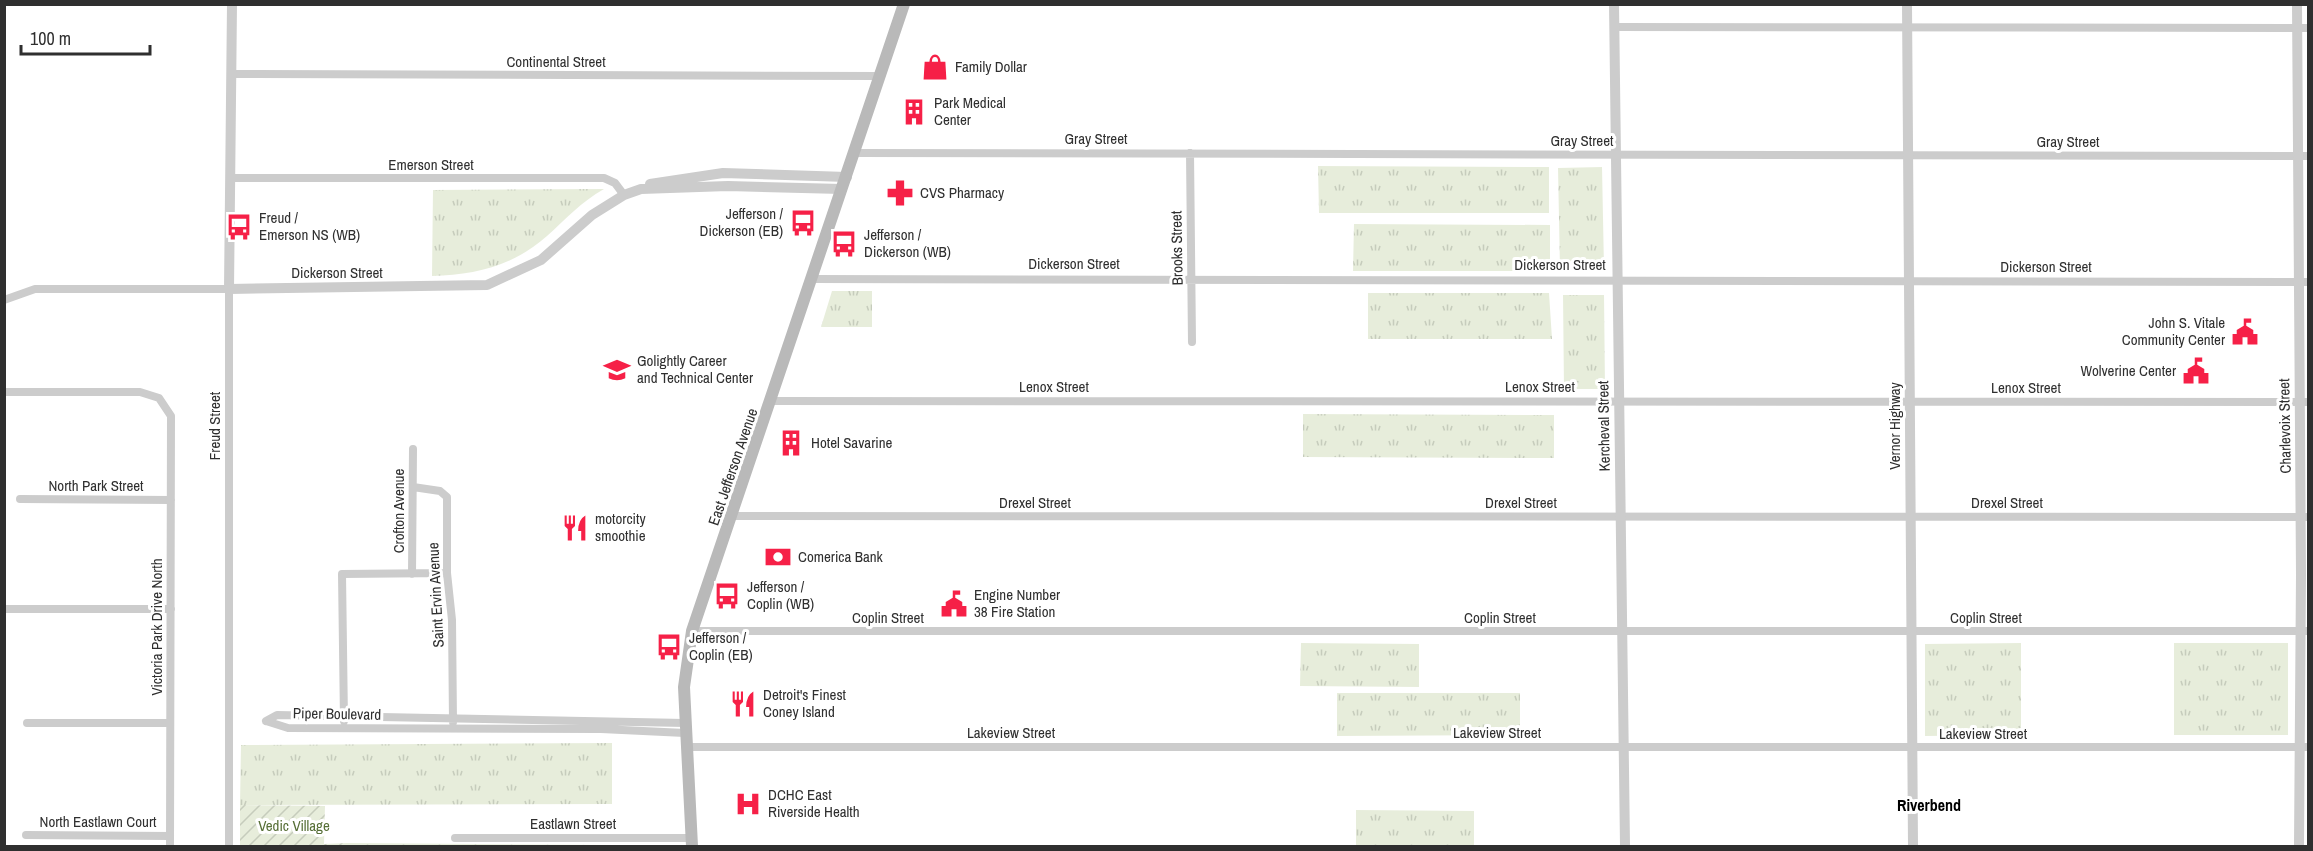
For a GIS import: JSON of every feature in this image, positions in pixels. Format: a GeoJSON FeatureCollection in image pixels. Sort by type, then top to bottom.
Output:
{"type":"FeatureCollection","features":[{"type":"Feature","properties":{"kind":"main road","name":"East Jefferson Avenue"},"geometry":{"type":"LineString","coordinates":[[692,842],[684,677],[692,631],[733,516],[904,4]]}},
{"type":"Feature","properties":{"kind":"street","name":"Freud Street"},"geometry":{"type":"LineString","coordinates":[[229,846],[229,289],[232,4]]}},
{"type":"Feature","properties":{"kind":"street","name":"Kercheval Street"},"geometry":{"type":"LineString","coordinates":[[1614,4],[1625,846]]}},
{"type":"Feature","properties":{"kind":"street","name":"Vernor Highway"},"geometry":{"type":"LineString","coordinates":[[1907,4],[1913,846]]}},
{"type":"Feature","properties":{"kind":"street","name":"Charlevoix Street"},"geometry":{"type":"LineString","coordinates":[[2296,4],[2303,28],[2305,517],[2304,747],[2299,846]]}},
{"type":"Feature","properties":{"kind":"street"},"geometry":{"type":"LineString","coordinates":[[1614,27],[2303,28]]}},
{"type":"Feature","properties":{"kind":"street","name":"Continental Street"},"geometry":{"type":"LineString","coordinates":[[232,75],[881,76]]}},
{"type":"Feature","properties":{"kind":"street","name":"Gray Street"},"geometry":{"type":"LineString","coordinates":[[855,153],[2303,156]]}},
{"type":"Feature","properties":{"kind":"street","name":"Brooks Street"},"geometry":{"type":"LineString","coordinates":[[1190,153],[1192,342]]}},
{"type":"Feature","properties":{"kind":"street","name":"Dickerson Street"},"geometry":{"type":"LineString","coordinates":[[4,300],[35,289],[487,285],[540,260],[592,215],[624,195],[659,181],[723,173],[847,177]]}},
{"type":"Feature","properties":{"kind":"street","name":"Emerson Street"},"geometry":{"type":"LineString","coordinates":[[231,178],[604,178],[615,183],[624,195]]}},
{"type":"Feature","properties":{"kind":"street","name":"Dickerson Street"},"geometry":{"type":"LineString","coordinates":[[641,189],[728,186],[842,189]]}},
{"type":"Feature","properties":{"kind":"street","name":"Dickerson Street"},"geometry":{"type":"LineString","coordinates":[[812,279],[2304,282]]}},
{"type":"Feature","properties":{"kind":"street","name":"Victoria Park Drive North"},"geometry":{"type":"LineString","coordinates":[[4,392],[140,392],[159,398],[168,409],[172,425],[170,846]]}},
{"type":"Feature","properties":{"kind":"street","name":"Lenox Street"},"geometry":{"type":"LineString","coordinates":[[771,401],[2304,402]]}},
{"type":"Feature","properties":{"kind":"street","name":"Crofton Avenue"},"geometry":{"type":"LineString","coordinates":[[412,573],[413,449]]}},
{"type":"Feature","properties":{"kind":"street","name":"Saint Ervin Avenue"},"geometry":{"type":"LineString","coordinates":[[413,487],[440,491],[447,497],[447,573],[452,620],[453,729]]}},
{"type":"Feature","properties":{"kind":"street","name":"North Park Street"},"geometry":{"type":"LineString","coordinates":[[20,499],[171,500]]}},
{"type":"Feature","properties":{"kind":"street","name":"Drexel Street"},"geometry":{"type":"LineString","coordinates":[[733,516],[2305,517]]}},
{"type":"Feature","properties":{"kind":"street"},"geometry":{"type":"LineString","coordinates":[[343,728],[342,574],[447,573]]}},
{"type":"Feature","properties":{"kind":"street"},"geometry":{"type":"LineString","coordinates":[[4,609],[171,609]]}},
{"type":"Feature","properties":{"kind":"street","name":"Coplin Street"},"geometry":{"type":"LineString","coordinates":[[692,631],[2305,632]]}},
{"type":"Feature","properties":{"kind":"street","name":"Piper Boulevard"},"geometry":{"type":"LineString","coordinates":[[277,715],[453,717],[510,722],[685,728],[288,728],[266,721],[277,715]]}},
{"type":"Feature","properties":{"kind":"street"},"geometry":{"type":"LineString","coordinates":[[27,723],[170,723]]}},
{"type":"Feature","properties":{"kind":"street","name":"Lakeview Street"},"geometry":{"type":"LineString","coordinates":[[686,747],[2304,747]]}},
{"type":"Feature","properties":{"kind":"street","name":"North Eastlawn Court"},"geometry":{"type":"LineString","coordinates":[[26,835],[170,836]]}},
{"type":"Feature","properties":{"kind":"street","name":"Eastlawn Street"},"geometry":{"type":"LineString","coordinates":[[455,838],[692,842]]}},
{"type":"Feature","properties":{"kind":"green space"},"geometry":{"type":"Polygon","coordinates":[[[1318,166],[1549,167],[1549,213],[1319,213],[1318,166]]]}},
{"type":"Feature","properties":{"kind":"green space"},"geometry":{"type":"Polygon","coordinates":[[[1602,167],[1604,268],[1560,269],[1558,168],[1602,167]]]}},
{"type":"Feature","properties":{"kind":"green space"},"geometry":{"type":"Polygon","coordinates":[[[604,189],[521,255],[479,271],[432,276],[433,190],[604,189]]]}},
{"type":"Feature","properties":{"kind":"green space"},"geometry":{"type":"Polygon","coordinates":[[[1354,224],[1550,225],[1550,271],[1353,271],[1354,224]]]}},
{"type":"Feature","properties":{"kind":"green space"},"geometry":{"type":"Polygon","coordinates":[[[832,291],[872,291],[872,327],[821,327],[832,291]]]}},
{"type":"Feature","properties":{"kind":"green space"},"geometry":{"type":"Polygon","coordinates":[[[1368,293],[1549,293],[1552,339],[1368,339],[1368,293]]]}},
{"type":"Feature","properties":{"kind":"green space"},"geometry":{"type":"Polygon","coordinates":[[[1563,295],[1604,295],[1605,389],[1564,389],[1563,295]]]}},
{"type":"Feature","properties":{"kind":"green space"},"geometry":{"type":"Polygon","coordinates":[[[1303,414],[1554,415],[1554,458],[1303,457],[1303,414]]]}},
{"type":"Feature","properties":{"kind":"green space"},"geometry":{"type":"Polygon","coordinates":[[[1301,643],[1419,644],[1419,687],[1300,686],[1301,643]]]}},
{"type":"Feature","properties":{"kind":"green space"},"geometry":{"type":"Polygon","coordinates":[[[2021,643],[2021,735],[1925,736],[1925,644],[2021,643]]]}},
{"type":"Feature","properties":{"kind":"green space"},"geometry":{"type":"Polygon","coordinates":[[[2174,643],[2288,643],[2288,735],[2174,735],[2174,643]]]}},
{"type":"Feature","properties":{"kind":"green space"},"geometry":{"type":"Polygon","coordinates":[[[1337,693],[1520,693],[1520,735],[1337,736],[1337,693]]]}},
{"type":"Feature","properties":{"kind":"green space"},"geometry":{"type":"Polygon","coordinates":[[[612,743],[612,804],[240,805],[241,745],[612,743]]]}},
{"type":"Feature","properties":{"kind":"green space","name":"Vedic Village"},"geometry":{"type":"Polygon","coordinates":[[[240,805],[325,806],[324,844],[347,843],[347,846],[240,846],[240,805]]]}},
{"type":"Feature","properties":{"kind":"green space"},"geometry":{"type":"Polygon","coordinates":[[[1356,810],[1474,811],[1474,846],[1356,846],[1356,810]]]}},
{"type":"Feature","properties":{"kind":"green space"},"geometry":{"type":"Polygon","coordinates":[[[347,843],[615,845],[615,846],[347,846],[347,843]]]}},
{"type":"Feature","properties":{"kind":"place","name":"Family Dollar"},"geometry":{"type":"Point","coordinates":[935,67]}},
{"type":"Feature","properties":{"kind":"place","name":"Park Medical Center"},"geometry":{"type":"Point","coordinates":[914,112]}},
{"type":"Feature","properties":{"kind":"place","name":"CVS Pharmacy"},"geometry":{"type":"Point","coordinates":[900,193]}},
{"type":"Feature","properties":{"kind":"place","name":"Jefferson / Dickerson (EB)"},"geometry":{"type":"Point","coordinates":[803,223]}},
{"type":"Feature","properties":{"kind":"place","name":"Freud / Emerson NS (WB)"},"geometry":{"type":"Point","coordinates":[239,227]}},
{"type":"Feature","properties":{"kind":"place","name":"Jefferson / Dickerson (WB)"},"geometry":{"type":"Point","coordinates":[844,244]}},
{"type":"Feature","properties":{"kind":"place","name":"John S. Vitale Community Center"},"geometry":{"type":"Point","coordinates":[2245,332]}},
{"type":"Feature","properties":{"kind":"place","name":"Golightly Career and Technical Center"},"geometry":{"type":"Point","coordinates":[617,370]}},
{"type":"Feature","properties":{"kind":"place","name":"Wolverine Center"},"geometry":{"type":"Point","coordinates":[2196,371]}},
{"type":"Feature","properties":{"kind":"place","name":"Hotel Savarine"},"geometry":{"type":"Point","coordinates":[791,443]}},
{"type":"Feature","properties":{"kind":"place","name":"motorcity smoothie"},"geometry":{"type":"Point","coordinates":[575,528]}},
{"type":"Feature","properties":{"kind":"place","name":"Comerica Bank"},"geometry":{"type":"Point","coordinates":[778,557]}},
{"type":"Feature","properties":{"kind":"place","name":"Jefferson / Coplin (WB)"},"geometry":{"type":"Point","coordinates":[727,596]}},
{"type":"Feature","properties":{"kind":"place","name":"Engine Number 38 Fire Station"},"geometry":{"type":"Point","coordinates":[954,604]}},
{"type":"Feature","properties":{"kind":"place","name":"Jefferson / Coplin (EB)"},"geometry":{"type":"Point","coordinates":[669,647]}},
{"type":"Feature","properties":{"kind":"place","name":"Detroit's Finest Coney Island"},"geometry":{"type":"Point","coordinates":[743,704]}},
{"type":"Feature","properties":{"kind":"place","name":"DCHC East Riverside Health"},"geometry":{"type":"Point","coordinates":[748,804]}},
{"type":"Feature","properties":{"kind":"district","name":"Riverbend"},"geometry":{"type":"Point","coordinates":[1929,805]}}]}
